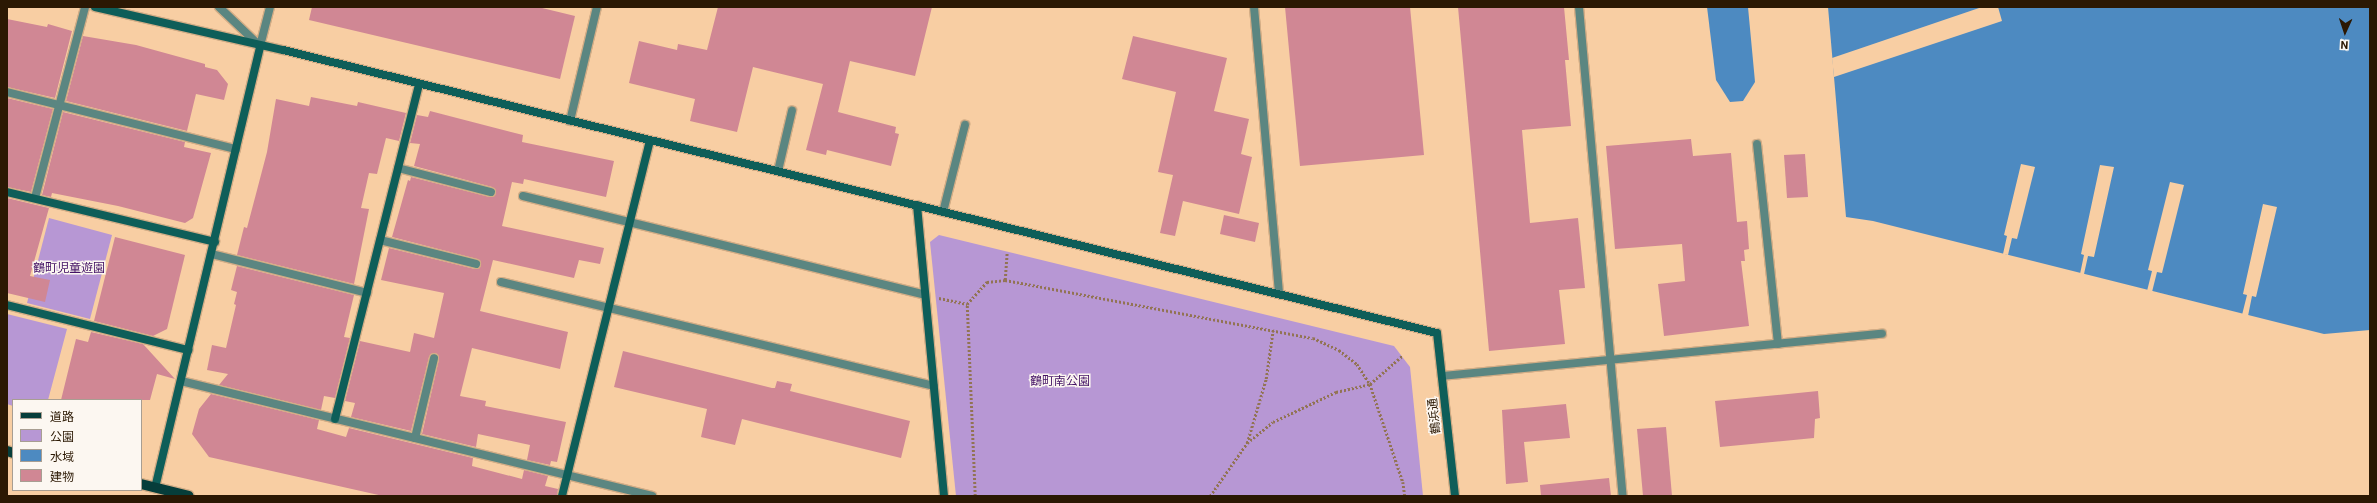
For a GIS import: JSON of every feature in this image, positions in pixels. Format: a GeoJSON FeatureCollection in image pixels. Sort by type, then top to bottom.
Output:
{"type":"FeatureCollection","features":[{"type":"Feature","properties":{"kind":"main road"},"geometry":{"type":"LineString","coordinates":[[142,484],[189,496]]}},
{"type":"Feature","properties":{"kind":"street"},"geometry":{"type":"LineString","coordinates":[[35,198],[85,7]]}},
{"type":"Feature","properties":{"kind":"street"},"geometry":{"type":"LineString","coordinates":[[96,7],[1279,293],[1254,7]]}},
{"type":"Feature","properties":{"kind":"street"},"geometry":{"type":"LineString","coordinates":[[219,7],[260,46]]}},
{"type":"Feature","properties":{"kind":"street"},"geometry":{"type":"LineString","coordinates":[[155,488],[270,7]]}},
{"type":"Feature","properties":{"kind":"street"},"geometry":{"type":"LineString","coordinates":[[570,121],[597,7]]}},
{"type":"Feature","properties":{"kind":"street"},"geometry":{"type":"LineString","coordinates":[[1579,7],[1623,496]]}},
{"type":"Feature","properties":{"kind":"street"},"geometry":{"type":"LineString","coordinates":[[335,419],[419,85]]}},
{"type":"Feature","properties":{"kind":"street"},"geometry":{"type":"LineString","coordinates":[[7,92],[236,149]]}},
{"type":"Feature","properties":{"kind":"street"},"geometry":{"type":"LineString","coordinates":[[778,171],[792,111]]}},
{"type":"Feature","properties":{"kind":"street"},"geometry":{"type":"LineString","coordinates":[[943,212],[964,126]]}},
{"type":"Feature","properties":{"kind":"street"},"geometry":{"type":"LineString","coordinates":[[562,496],[650,141]]}},
{"type":"Feature","properties":{"kind":"street"},"geometry":{"type":"LineString","coordinates":[[1756,144],[1778,344]]}},
{"type":"Feature","properties":{"kind":"street"},"geometry":{"type":"LineString","coordinates":[[398,168],[491,192]]}},
{"type":"Feature","properties":{"kind":"street"},"geometry":{"type":"LineString","coordinates":[[7,192],[215,242]]}},
{"type":"Feature","properties":{"kind":"street"},"geometry":{"type":"LineString","coordinates":[[522,196],[925,295]]}},
{"type":"Feature","properties":{"kind":"street"},"geometry":{"type":"LineString","coordinates":[[917,205],[944,496]]}},
{"type":"Feature","properties":{"kind":"street"},"geometry":{"type":"LineString","coordinates":[[380,240],[476,264]]}},
{"type":"Feature","properties":{"kind":"street"},"geometry":{"type":"LineString","coordinates":[[212,254],[367,292]]}},
{"type":"Feature","properties":{"kind":"street"},"geometry":{"type":"LineString","coordinates":[[501,282],[934,386]]}},
{"type":"Feature","properties":{"kind":"street","name":"鶴浜通"},"geometry":{"type":"LineString","coordinates":[[1279,293],[1438,333],[1456,496]]}},
{"type":"Feature","properties":{"kind":"street"},"geometry":{"type":"LineString","coordinates":[[7,305],[188,350]]}},
{"type":"Feature","properties":{"kind":"street"},"geometry":{"type":"LineString","coordinates":[[1442,376],[1882,334]]}},
{"type":"Feature","properties":{"kind":"street"},"geometry":{"type":"LineString","coordinates":[[415,438],[434,358]]}},
{"type":"Feature","properties":{"kind":"street"},"geometry":{"type":"LineString","coordinates":[[181,381],[652,496]]}},
{"type":"Feature","properties":{"kind":"path"},"geometry":{"type":"LineString","coordinates":[[1005,280],[1007,252]]}},
{"type":"Feature","properties":{"kind":"path"},"geometry":{"type":"LineString","coordinates":[[974,496],[967,304],[987,282],[1005,280],[1313,338],[1339,350],[1357,364],[1370,384],[1403,482],[1405,496]]}},
{"type":"Feature","properties":{"kind":"path"},"geometry":{"type":"LineString","coordinates":[[925,295],[967,304]]}},
{"type":"Feature","properties":{"kind":"path"},"geometry":{"type":"LineString","coordinates":[[1247,443],[1266,379],[1272,330]]}},
{"type":"Feature","properties":{"kind":"path"},"geometry":{"type":"LineString","coordinates":[[1210,496],[1247,443],[1273,422],[1310,402],[1336,392],[1370,384],[1402,356]]}},
{"type":"Feature","properties":{"kind":"green space","name":"鶴町児童遊園"},"geometry":{"type":"Polygon","coordinates":[[[49,218],[112,235],[90,319],[27,303],[49,218]]]}},
{"type":"Feature","properties":{"kind":"green space","name":"鶴町南公園"},"geometry":{"type":"Polygon","coordinates":[[[939,235],[1394,346],[1410,367],[1423,496],[956,496],[930,242],[939,235]]]}},
{"type":"Feature","properties":{"kind":"green space"},"geometry":{"type":"Polygon","coordinates":[[[7,314],[67,329],[48,399],[12,399],[12,406],[7,404],[7,314]]]}},
{"type":"Feature","properties":{"kind":"water"},"geometry":{"type":"Polygon","coordinates":[[[1707,7],[1748,7],[1755,82],[1743,101],[1730,102],[1716,80],[1707,7]]]}},
{"type":"Feature","properties":{"kind":"water"},"geometry":{"type":"Polygon","coordinates":[[[1828,7],[2370,7],[2370,330],[2324,334],[1873,221],[1846,217],[1828,7]]]}},
{"type":"Feature","properties":{"kind":"pier"},"geometry":{"type":"Polygon","coordinates":[[[1982,7],[1998,7],[2002,21],[1834,77],[1832,58],[1982,7]]]}},
{"type":"Feature","properties":{"kind":"pier"},"geometry":{"type":"Polygon","coordinates":[[[2021,164],[2035,167],[2017,239],[2012,238],[2008,255],[2003,254],[2007,236],[2004,235],[2021,164]]]}},
{"type":"Feature","properties":{"kind":"pier"},"geometry":{"type":"Polygon","coordinates":[[[2100,165],[2114,167],[2094,257],[2088,256],[2084,274],[2080,274],[2084,255],[2081,254],[2100,165]]]}},
{"type":"Feature","properties":{"kind":"pier"},"geometry":{"type":"Polygon","coordinates":[[[2170,182],[2184,185],[2162,273],[2157,272],[2152,292],[2147,291],[2152,271],[2148,270],[2170,182]]]}},
{"type":"Feature","properties":{"kind":"pier"},"geometry":{"type":"Polygon","coordinates":[[[2263,204],[2277,207],[2256,297],[2252,296],[2248,316],[2242,315],[2247,295],[2243,294],[2263,204]]]}},
{"type":"Feature","properties":{"kind":"building"},"geometry":{"type":"Polygon","coordinates":[[[312,7],[538,7],[575,16],[560,79],[309,20],[312,7]]]}},
{"type":"Feature","properties":{"kind":"building"},"geometry":{"type":"Polygon","coordinates":[[[718,7],[932,7],[915,76],[850,61],[838,112],[896,127],[895,133],[899,134],[891,166],[827,150],[826,155],[806,150],[823,84],[753,67],[737,132],[690,121],[695,99],[629,83],[639,41],[677,50],[678,44],[707,50],[718,7]]]}},
{"type":"Feature","properties":{"kind":"building"},"geometry":{"type":"Polygon","coordinates":[[[1285,7],[1410,7],[1424,155],[1300,166],[1285,7]]]}},
{"type":"Feature","properties":{"kind":"building"},"geometry":{"type":"Polygon","coordinates":[[[1458,7],[1564,7],[1569,60],[1565,60],[1571,126],[1522,130],[1530,223],[1578,218],[1585,288],[1559,290],[1565,344],[1489,351],[1458,7]]]}},
{"type":"Feature","properties":{"kind":"building"},"geometry":{"type":"Polygon","coordinates":[[[7,19],[47,27],[48,24],[72,31],[55,98],[7,87],[7,19]]]}},
{"type":"Feature","properties":{"kind":"building"},"geometry":{"type":"Polygon","coordinates":[[[83,36],[136,45],[205,64],[205,67],[217,70],[228,84],[224,100],[196,94],[187,131],[66,101],[83,36]]]}},
{"type":"Feature","properties":{"kind":"building"},"geometry":{"type":"Polygon","coordinates":[[[1133,36],[1227,58],[1214,111],[1249,119],[1241,154],[1252,157],[1239,214],[1183,201],[1175,236],[1160,233],[1173,175],[1158,172],[1176,92],[1122,79],[1133,36]]]}},
{"type":"Feature","properties":{"kind":"building"},"geometry":{"type":"Polygon","coordinates":[[[311,97],[357,106],[358,102],[406,113],[399,141],[386,138],[377,174],[369,173],[361,208],[369,209],[354,284],[237,255],[244,227],[247,228],[267,152],[276,99],[309,106],[311,97]]]}},
{"type":"Feature","properties":{"kind":"building"},"geometry":{"type":"Polygon","coordinates":[[[7,98],[53,109],[31,192],[7,187],[7,98]]]}},
{"type":"Feature","properties":{"kind":"building"},"geometry":{"type":"Polygon","coordinates":[[[430,111],[523,135],[522,142],[614,161],[606,197],[524,179],[523,184],[512,182],[502,226],[604,248],[600,264],[579,260],[574,278],[493,260],[480,311],[568,332],[560,369],[472,348],[460,396],[486,401],[485,406],[566,422],[557,462],[551,461],[550,465],[527,460],[530,445],[478,434],[476,447],[422,434],[439,359],[436,353],[429,357],[411,431],[351,417],[355,403],[345,401],[360,341],[410,352],[414,333],[434,338],[444,293],[381,280],[389,248],[475,269],[481,266],[477,259],[392,237],[408,180],[410,181],[411,177],[490,197],[496,194],[492,187],[414,166],[420,144],[410,143],[417,115],[428,117],[430,111]]]}},
{"type":"Feature","properties":{"kind":"building"},"geometry":{"type":"Polygon","coordinates":[[[63,112],[185,142],[184,147],[211,153],[193,218],[185,223],[118,206],[52,193],[51,197],[42,195],[63,112]]]}},
{"type":"Feature","properties":{"kind":"building"},"geometry":{"type":"Polygon","coordinates":[[[1691,139],[1693,156],[1731,153],[1737,222],[1747,221],[1749,249],[1744,250],[1745,261],[1741,261],[1749,326],[1664,336],[1658,284],[1685,281],[1682,244],[1615,249],[1606,146],[1691,139]]]}},
{"type":"Feature","properties":{"kind":"building"},"geometry":{"type":"Polygon","coordinates":[[[1805,154],[1808,197],[1787,198],[1784,155],[1805,154]]]}},
{"type":"Feature","properties":{"kind":"building"},"geometry":{"type":"Polygon","coordinates":[[[7,198],[49,208],[30,276],[50,280],[45,302],[7,293],[7,198]]]}},
{"type":"Feature","properties":{"kind":"building"},"geometry":{"type":"Polygon","coordinates":[[[1224,215],[1259,223],[1255,242],[1220,234],[1224,215]]]}},
{"type":"Feature","properties":{"kind":"building"},"geometry":{"type":"Polygon","coordinates":[[[115,237],[185,255],[167,329],[153,336],[94,321],[115,237]]]}},
{"type":"Feature","properties":{"kind":"building"},"geometry":{"type":"Polygon","coordinates":[[[237,266],[354,295],[344,337],[350,338],[335,398],[324,396],[321,410],[219,385],[228,374],[207,370],[212,345],[226,348],[236,305],[234,304],[237,292],[231,290],[237,266]]]}},
{"type":"Feature","properties":{"kind":"building"},"geometry":{"type":"Polygon","coordinates":[[[91,332],[143,344],[175,379],[157,374],[150,400],[61,399],[76,339],[88,342],[91,332]]]}},
{"type":"Feature","properties":{"kind":"building"},"geometry":{"type":"Polygon","coordinates":[[[623,351],[772,388],[775,388],[777,381],[792,384],[790,391],[910,421],[901,458],[742,419],[735,445],[701,437],[707,409],[614,387],[623,351]]]}},
{"type":"Feature","properties":{"kind":"building"},"geometry":{"type":"Polygon","coordinates":[[[1818,391],[1820,418],[1815,419],[1814,438],[1720,447],[1715,401],[1818,391]]]}},
{"type":"Feature","properties":{"kind":"building"},"geometry":{"type":"Polygon","coordinates":[[[211,394],[319,420],[317,429],[346,437],[349,428],[473,458],[472,466],[522,479],[524,470],[548,476],[545,486],[558,489],[557,496],[383,496],[209,457],[192,434],[199,409],[211,394]]]}},
{"type":"Feature","properties":{"kind":"building"},"geometry":{"type":"Polygon","coordinates":[[[1566,404],[1570,438],[1524,442],[1528,482],[1506,484],[1502,410],[1566,404]]]}},
{"type":"Feature","properties":{"kind":"building"},"geometry":{"type":"Polygon","coordinates":[[[1666,427],[1672,496],[1643,496],[1637,429],[1666,427]]]}},
{"type":"Feature","properties":{"kind":"building"},"geometry":{"type":"Polygon","coordinates":[[[1609,478],[1611,496],[1541,496],[1540,485],[1609,478]]]}}]}
